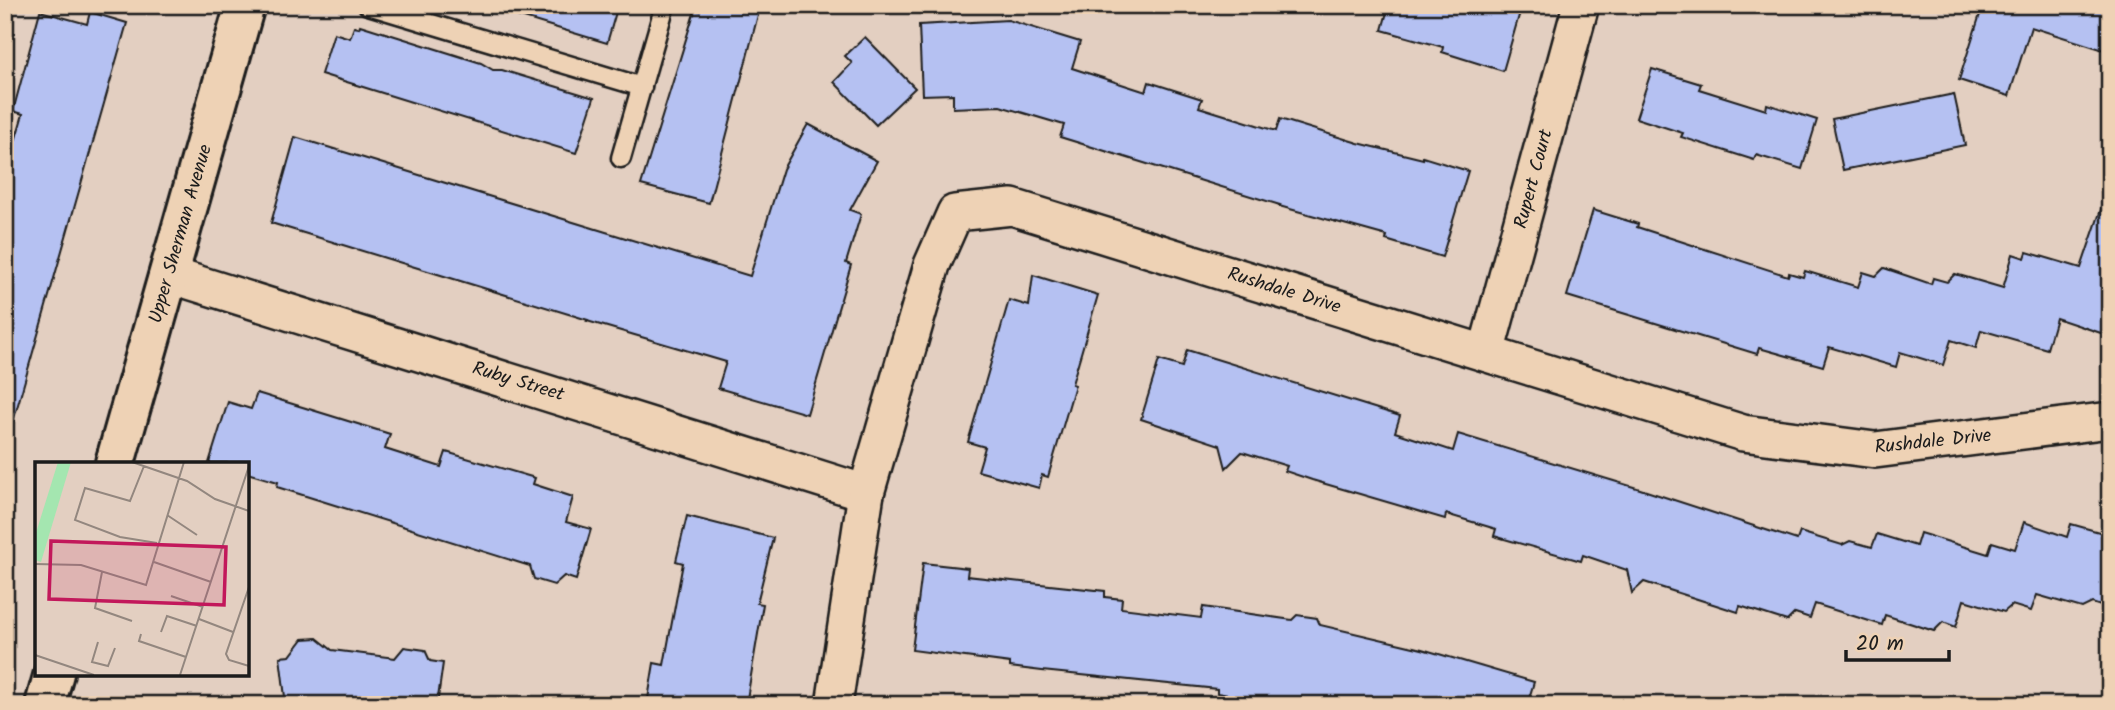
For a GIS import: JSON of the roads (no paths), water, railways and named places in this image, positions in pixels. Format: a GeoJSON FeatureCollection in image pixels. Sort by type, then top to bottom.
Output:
{"type":"FeatureCollection","features":[{"type":"Feature","properties":{"kind":"main road","name":"Upper Sherman Avenue"},"geometry":{"type":"LineString","coordinates":[[115,462],[245,5]]}},
{"type":"Feature","properties":{"kind":"main road"},"geometry":{"type":"LineString","coordinates":[[45,705],[53,675]]}},
{"type":"Feature","properties":{"kind":"street","name":"Rupert Court"},"geometry":{"type":"LineString","coordinates":[[1486,353],[1581,5]]}},
{"type":"Feature","properties":{"kind":"street","name":"Rushdale Drive"},"geometry":{"type":"LineString","coordinates":[[834,705],[866,493],[932,265],[955,213],[1012,207],[1743,433],[1875,450],[2110,420]]}},
{"type":"Feature","properties":{"kind":"street","name":"Ruby Street"},"geometry":{"type":"LineString","coordinates":[[170,275],[866,493]]}},
{"type":"Feature","properties":{"kind":"lane"},"geometry":{"type":"LineString","coordinates":[[368,5],[642,87]]}},
{"type":"Feature","properties":{"kind":"lane"},"geometry":{"type":"LineString","coordinates":[[621,158],[665,5]]}}]}
